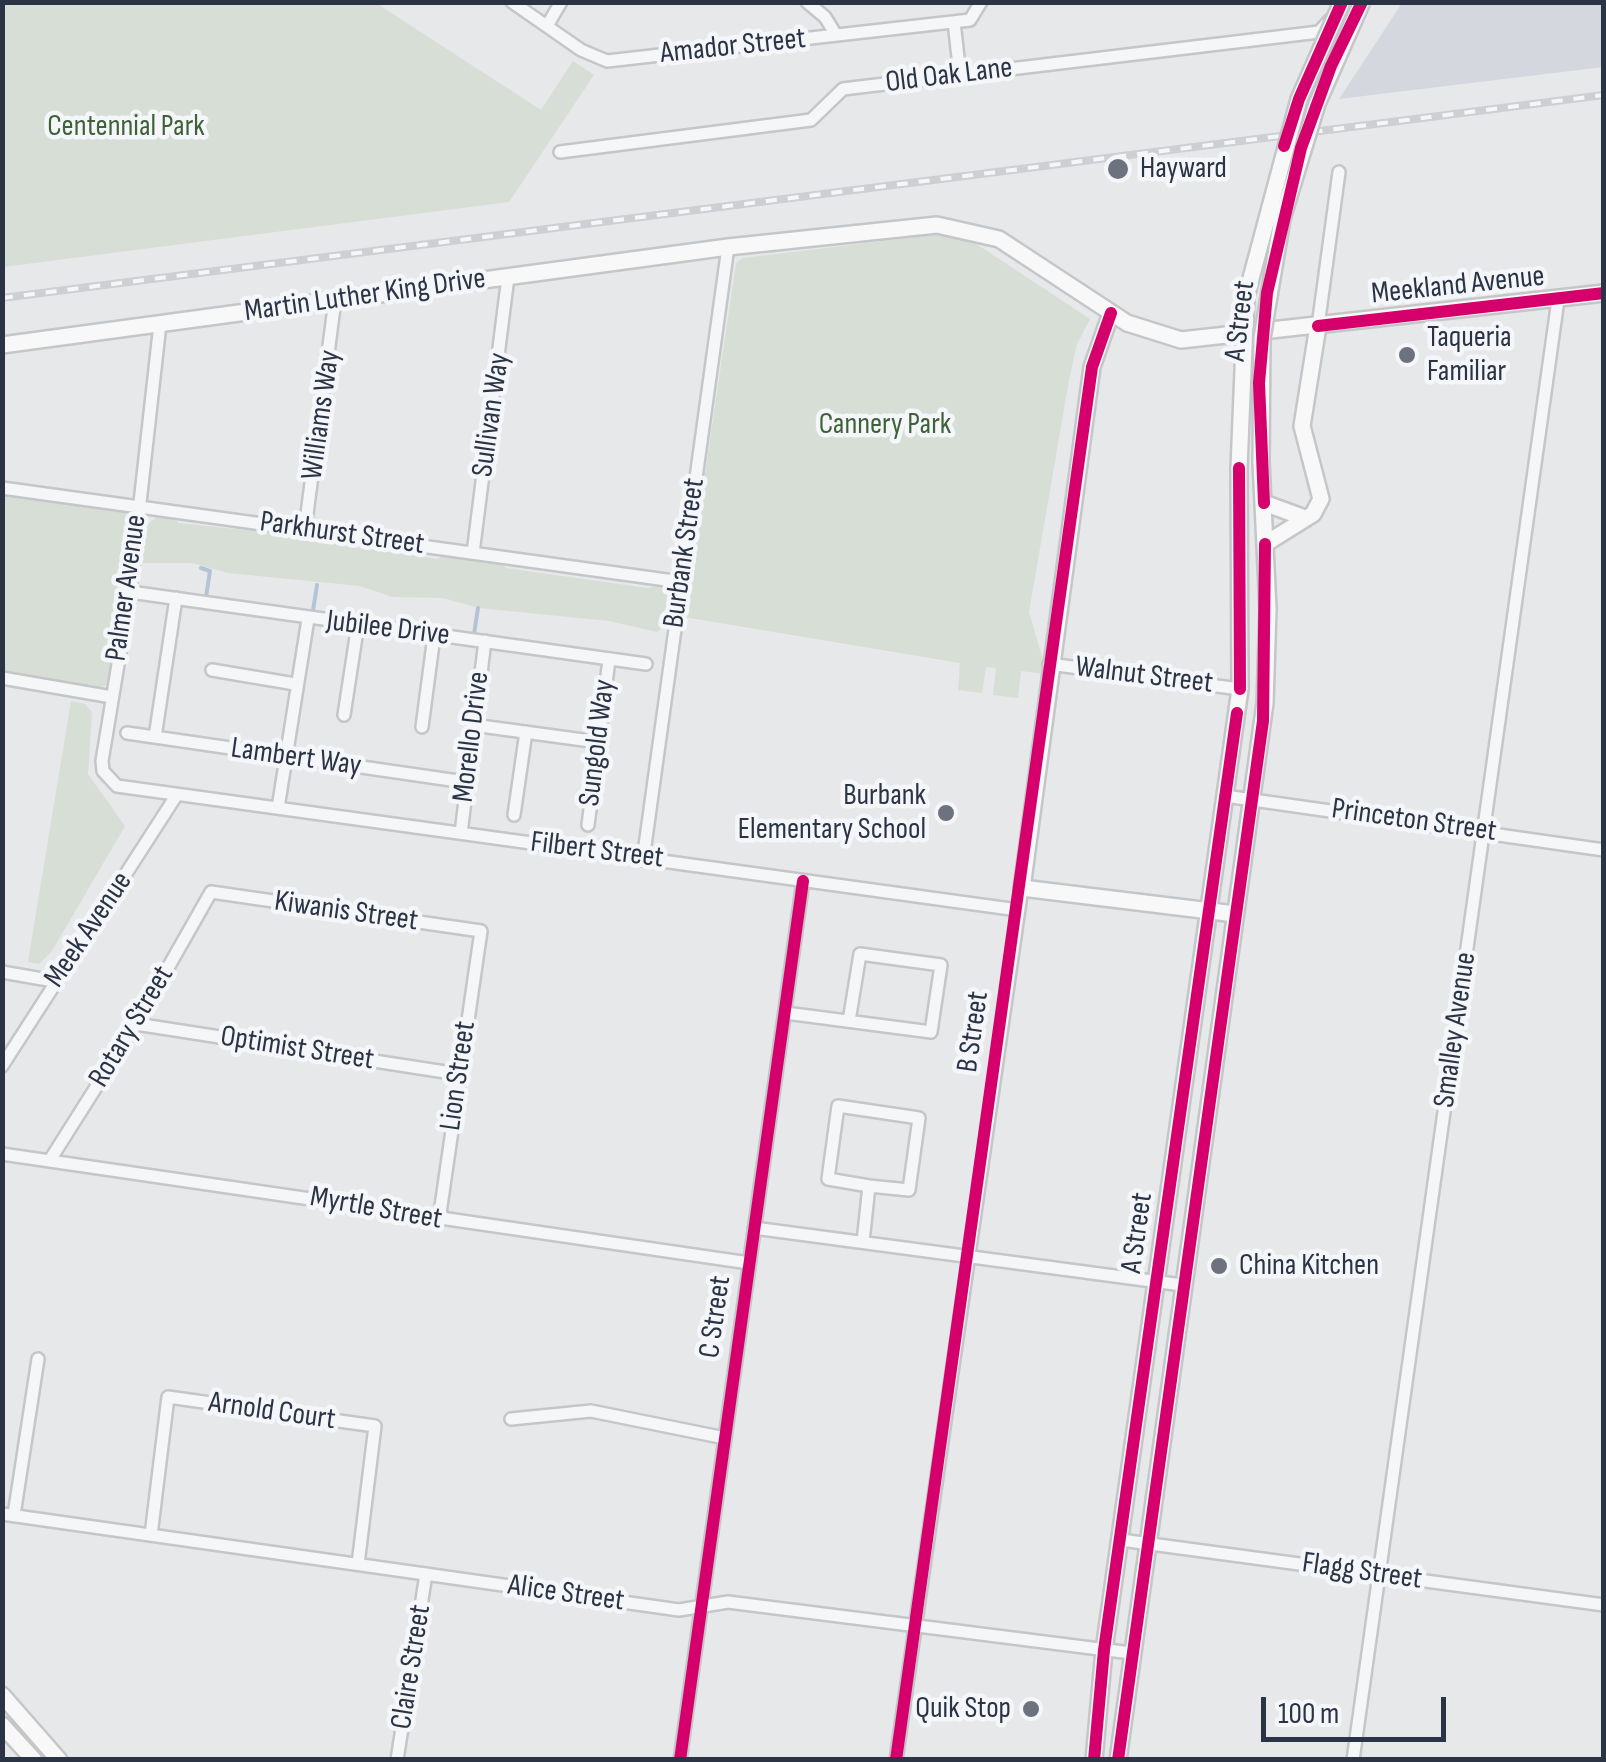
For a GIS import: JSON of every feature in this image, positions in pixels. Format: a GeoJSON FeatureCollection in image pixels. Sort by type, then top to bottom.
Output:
{"type":"FeatureCollection","features":[{"type":"Feature","properties":{"kind":"main road","name":"A Street"},"geometry":{"type":"LineString","coordinates":[[1118,1760],[1266,703],[1259,383],[1267,294],[1302,148],[1331,66],[1362,2]]}},
{"type":"Feature","properties":{"kind":"main road","name":"A Street"},"geometry":{"type":"LineString","coordinates":[[1094,1760],[1104,1650],[1240,688],[1239,468],[1246,298],[1284,146],[1339,3]]}},
{"type":"Feature","properties":{"kind":"main road","name":"Meekland Avenue"},"geometry":{"type":"LineString","coordinates":[[728,248],[904,228],[959,226],[1016,248],[1132,326],[1181,340],[1604,294]]}},
{"type":"Feature","properties":{"kind":"main road","name":"Martin Luther King Drive"},"geometry":{"type":"LineString","coordinates":[[2,345],[728,248]]}},
{"type":"Feature","properties":{"kind":"main road","name":"B Street"},"geometry":{"type":"LineString","coordinates":[[1022,888],[1049,664],[1092,368],[1111,313]]}},
{"type":"Feature","properties":{"kind":"main road"},"geometry":{"type":"LineString","coordinates":[[1265,544],[1305,518],[1321,500],[1302,426],[1318,326]]}},
{"type":"Feature","properties":{"kind":"main road"},"geometry":{"type":"LineString","coordinates":[[1264,503],[1305,518]]}},
{"type":"Feature","properties":{"kind":"main road"},"geometry":{"type":"LineString","coordinates":[[1022,888],[1235,914]]}},
{"type":"Feature","properties":{"kind":"main road"},"geometry":{"type":"LineString","coordinates":[[2,1695],[59,1760]]}},
{"type":"Feature","properties":{"kind":"main road"},"geometry":{"type":"LineString","coordinates":[[2,1725],[34,1760]]}},
{"type":"Feature","properties":{"kind":"street","name":"Amador Street"},"geometry":{"type":"LineString","coordinates":[[512,2],[607,61],[970,20],[981,2]]}},
{"type":"Feature","properties":{"kind":"street"},"geometry":{"type":"LineString","coordinates":[[546,26],[561,2]]}},
{"type":"Feature","properties":{"kind":"street"},"geometry":{"type":"LineString","coordinates":[[807,2],[826,18],[836,35]]}},
{"type":"Feature","properties":{"kind":"street","name":"Old Oak Lane"},"geometry":{"type":"LineString","coordinates":[[560,152],[811,120],[843,90],[1319,32],[1339,3]]}},
{"type":"Feature","properties":{"kind":"street"},"geometry":{"type":"LineString","coordinates":[[954,22],[960,75]]}},
{"type":"Feature","properties":{"kind":"street"},"geometry":{"type":"LineString","coordinates":[[1318,326],[1339,172]]}},
{"type":"Feature","properties":{"kind":"street","name":"Burbank Street"},"geometry":{"type":"LineString","coordinates":[[643,860],[728,248]]}},
{"type":"Feature","properties":{"kind":"street","name":"Sullivan Way"},"geometry":{"type":"LineString","coordinates":[[473,552],[508,277]]}},
{"type":"Feature","properties":{"kind":"street","name":"Williams Way"},"geometry":{"type":"LineString","coordinates":[[305,528],[335,300]]}},
{"type":"Feature","properties":{"kind":"street","name":"Smalley Avenue"},"geometry":{"type":"LineString","coordinates":[[1352,1760],[1558,300]]}},
{"type":"Feature","properties":{"kind":"street","name":"Palmer Avenue"},"geometry":{"type":"LineString","coordinates":[[160,324],[130,592],[102,760],[106,776],[123,788],[176,796]]}},
{"type":"Feature","properties":{"kind":"street","name":"Parkhurst Street"},"geometry":{"type":"LineString","coordinates":[[2,488],[681,582]]}},
{"type":"Feature","properties":{"kind":"street","name":"Jubilee Drive"},"geometry":{"type":"LineString","coordinates":[[130,592],[646,664]]}},
{"type":"Feature","properties":{"kind":"street"},"geometry":{"type":"LineString","coordinates":[[155,737],[176,598]]}},
{"type":"Feature","properties":{"kind":"street"},"geometry":{"type":"LineString","coordinates":[[278,808],[308,619]]}},
{"type":"Feature","properties":{"kind":"street"},"geometry":{"type":"LineString","coordinates":[[344,715],[358,624]]}},
{"type":"Feature","properties":{"kind":"street"},"geometry":{"type":"LineString","coordinates":[[422,727],[434,636]]}},
{"type":"Feature","properties":{"kind":"street","name":"Morello Drive"},"geometry":{"type":"LineString","coordinates":[[460,833],[485,641]]}},
{"type":"Feature","properties":{"kind":"street","name":"Sungold Way"},"geometry":{"type":"LineString","coordinates":[[588,825],[609,660]]}},
{"type":"Feature","properties":{"kind":"street","name":"Walnut Street"},"geometry":{"type":"LineString","coordinates":[[1049,664],[1240,688]]}},
{"type":"Feature","properties":{"kind":"street"},"geometry":{"type":"LineString","coordinates":[[212,670],[295,684]]}},
{"type":"Feature","properties":{"kind":"street"},"geometry":{"type":"LineString","coordinates":[[2,678],[112,696]]}},
{"type":"Feature","properties":{"kind":"street"},"geometry":{"type":"LineString","coordinates":[[473,725],[598,742]]}},
{"type":"Feature","properties":{"kind":"street"},"geometry":{"type":"LineString","coordinates":[[514,815],[526,732]]}},
{"type":"Feature","properties":{"kind":"street","name":"Lambert Way"},"geometry":{"type":"LineString","coordinates":[[127,733],[466,782]]}},
{"type":"Feature","properties":{"kind":"street","name":"Filbert Street"},"geometry":{"type":"LineString","coordinates":[[176,796],[1018,910]]}},
{"type":"Feature","properties":{"kind":"street","name":"Meek Avenue"},"geometry":{"type":"LineString","coordinates":[[2,1066],[176,796]]}},
{"type":"Feature","properties":{"kind":"street","name":"Princeton Street"},"geometry":{"type":"LineString","coordinates":[[1225,796],[1604,850]]}},
{"type":"Feature","properties":{"kind":"street","name":"C Street"},"geometry":{"type":"LineString","coordinates":[[680,1760],[803,881]]}},
{"type":"Feature","properties":{"kind":"street","name":"B Street"},"geometry":{"type":"LineString","coordinates":[[896,1760],[1022,888]]}},
{"type":"Feature","properties":{"kind":"street","name":"Kiwanis Street"},"geometry":{"type":"LineString","coordinates":[[212,892],[482,932]]}},
{"type":"Feature","properties":{"kind":"street","name":"Rotary Street"},"geometry":{"type":"LineString","coordinates":[[50,1160],[136,1024],[212,892]]}},
{"type":"Feature","properties":{"kind":"street","name":"Lion Street"},"geometry":{"type":"LineString","coordinates":[[439,1220],[482,932]]}},
{"type":"Feature","properties":{"kind":"street"},"geometry":{"type":"LineString","coordinates":[[784,1013],[931,1032],[940,966],[860,954],[849,1021]]}},
{"type":"Feature","properties":{"kind":"street"},"geometry":{"type":"LineString","coordinates":[[2,972],[54,981]]}},
{"type":"Feature","properties":{"kind":"street","name":"Optimist Street"},"geometry":{"type":"LineString","coordinates":[[136,1024],[458,1074]]}},
{"type":"Feature","properties":{"kind":"street"},"geometry":{"type":"LineString","coordinates":[[838,1106],[919,1118],[910,1190],[869,1186],[828,1180],[838,1106]]}},
{"type":"Feature","properties":{"kind":"street","name":"Myrtle Street"},"geometry":{"type":"LineString","coordinates":[[2,1154],[749,1262]]}},
{"type":"Feature","properties":{"kind":"street"},"geometry":{"type":"LineString","coordinates":[[863,1242],[869,1186]]}},
{"type":"Feature","properties":{"kind":"street"},"geometry":{"type":"LineString","coordinates":[[754,1228],[1182,1285]]}},
{"type":"Feature","properties":{"kind":"street"},"geometry":{"type":"LineString","coordinates":[[8,1514],[38,1359]]}},
{"type":"Feature","properties":{"kind":"street","name":"Arnold Court"},"geometry":{"type":"LineString","coordinates":[[151,1535],[168,1397],[375,1426],[358,1564]]}},
{"type":"Feature","properties":{"kind":"street"},"geometry":{"type":"LineString","coordinates":[[511,1419],[591,1411],[724,1438]]}},
{"type":"Feature","properties":{"kind":"street","name":"Alice Street"},"geometry":{"type":"LineString","coordinates":[[8,1514],[678,1610],[728,1602],[1131,1653]]}},
{"type":"Feature","properties":{"kind":"street","name":"Flagg Street"},"geometry":{"type":"LineString","coordinates":[[1121,1540],[1604,1605]]}},
{"type":"Feature","properties":{"kind":"street","name":"Claire Street"},"geometry":{"type":"LineString","coordinates":[[397,1760],[426,1574]]}},
{"type":"Feature","properties":{"kind":"shaded area"},"geometry":{"type":"Polygon","coordinates":[[[1402,3],[1603,3],[1603,67],[1339,99],[1402,3]]]}},
{"type":"Feature","properties":{"kind":"green space","name":"Centennial Park"},"geometry":{"type":"Polygon","coordinates":[[[2,3],[376,3],[541,110],[573,61],[594,75],[509,202],[3,267],[2,3]]]}},
{"type":"Feature","properties":{"kind":"green space","name":"Cannery Park"},"geometry":{"type":"Polygon","coordinates":[[[941,234],[978,245],[1090,319],[1077,344],[1069,380],[1029,612],[1047,674],[1021,671],[1018,698],[993,695],[996,668],[986,667],[982,693],[958,690],[960,663],[684,617],[736,263],[743,258],[941,234]]]}},
{"type":"Feature","properties":{"kind":"green space"},"geometry":{"type":"Polygon","coordinates":[[[2,495],[122,511],[131,516],[113,674],[108,685],[98,688],[3,672],[2,495]]]}},
{"type":"Feature","properties":{"kind":"green space"},"geometry":{"type":"Polygon","coordinates":[[[158,516],[175,518],[178,523],[332,539],[336,544],[438,559],[444,555],[502,563],[506,568],[647,588],[660,585],[673,597],[669,623],[657,632],[609,621],[479,608],[443,598],[392,597],[360,586],[228,573],[192,563],[140,563],[145,526],[158,516]]]}},
{"type":"Feature","properties":{"kind":"green space"},"geometry":{"type":"Polygon","coordinates":[[[71,701],[85,704],[92,712],[88,774],[125,826],[52,951],[39,964],[28,962],[71,701]]]}},
{"type":"Feature","properties":{"kind":"waterway"},"geometry":{"type":"LineString","coordinates":[[201,568],[210,571],[206,597]]}},
{"type":"Feature","properties":{"kind":"waterway"},"geometry":{"type":"LineString","coordinates":[[313,611],[317,585]]}},
{"type":"Feature","properties":{"kind":"waterway"},"geometry":{"type":"LineString","coordinates":[[474,634],[478,608]]}},
{"type":"Feature","properties":{"kind":"railway"},"geometry":{"type":"LineString","coordinates":[[2,298],[1604,95]]}},
{"type":"Feature","properties":{"kind":"cycle path"},"geometry":{"type":"LineString","coordinates":[[1284,146],[1299,99],[1342,2]]}},
{"type":"Feature","properties":{"kind":"cycle path"},"geometry":{"type":"LineString","coordinates":[[1264,503],[1259,383],[1267,293],[1301,148],[1331,66],[1362,2]]}},
{"type":"Feature","properties":{"kind":"cycle path"},"geometry":{"type":"LineString","coordinates":[[1318,326],[1604,293]]}},
{"type":"Feature","properties":{"kind":"cycle path"},"geometry":{"type":"LineString","coordinates":[[896,1760],[1092,367],[1111,313]]}},
{"type":"Feature","properties":{"kind":"cycle path"},"geometry":{"type":"LineString","coordinates":[[1239,468],[1240,689]]}},
{"type":"Feature","properties":{"kind":"cycle path"},"geometry":{"type":"LineString","coordinates":[[1118,1760],[1263,721],[1265,544]]}},
{"type":"Feature","properties":{"kind":"cycle path"},"geometry":{"type":"LineString","coordinates":[[1094,1760],[1104,1650],[1237,713]]}},
{"type":"Feature","properties":{"kind":"cycle path"},"geometry":{"type":"LineString","coordinates":[[680,1760],[803,881]]}},
{"type":"Feature","properties":{"kind":"place","name":"Hayward"},"geometry":{"type":"Point","coordinates":[1118,169]}},
{"type":"Feature","properties":{"kind":"place","name":"Taqueria Familiar"},"geometry":{"type":"Point","coordinates":[1407,355]}},
{"type":"Feature","properties":{"kind":"place","name":"Burbank Elementary School"},"geometry":{"type":"Point","coordinates":[946,813]}},
{"type":"Feature","properties":{"kind":"place","name":"China Kitchen"},"geometry":{"type":"Point","coordinates":[1219,1266]}},
{"type":"Feature","properties":{"kind":"place","name":"Quik Stop"},"geometry":{"type":"Point","coordinates":[1031,1709]}}]}
